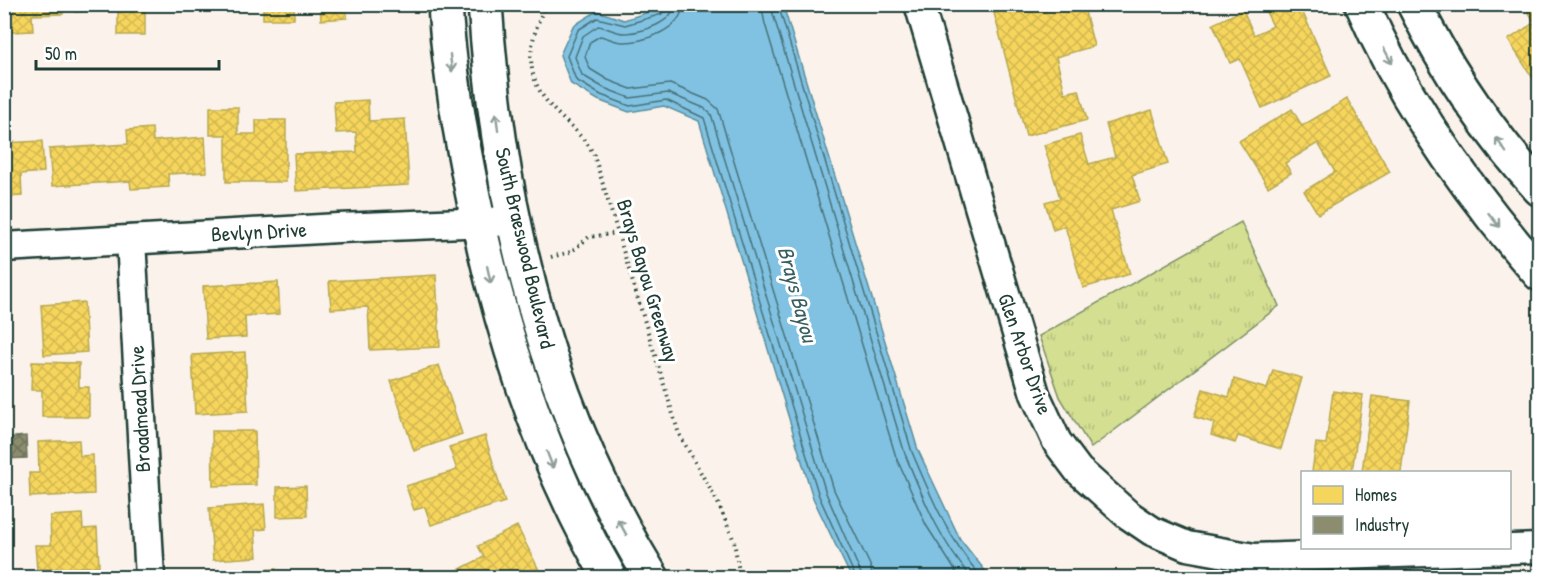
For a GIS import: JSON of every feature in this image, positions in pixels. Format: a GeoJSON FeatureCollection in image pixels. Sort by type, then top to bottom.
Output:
{"type":"FeatureCollection","features":[{"type":"Feature","properties":{"kind":"main road","name":"South Braeswood Boulevard"},"geometry":{"type":"LineString","coordinates":[[445,4],[463,145],[492,288],[516,370],[553,468],[610,578]]}},
{"type":"Feature","properties":{"kind":"main road","name":"South Braeswood Boulevard"},"geometry":{"type":"LineString","coordinates":[[485,4],[499,135],[514,221],[538,325],[575,428],[610,505],[652,578]]}},
{"type":"Feature","properties":{"kind":"main road"},"geometry":{"type":"LineString","coordinates":[[1362,4],[1410,97],[1449,161],[1498,226],[1539,274]]}},
{"type":"Feature","properties":{"kind":"main road"},"geometry":{"type":"LineString","coordinates":[[1414,4],[1432,41],[1505,151],[1539,189]]}},
{"type":"Feature","properties":{"kind":"street","name":"Glen Arbor Drive"},"geometry":{"type":"LineString","coordinates":[[919,4],[1035,394],[1057,442],[1078,470],[1102,494],[1152,531],[1187,546],[1254,558],[1510,549]]}},
{"type":"Feature","properties":{"kind":"street","name":"Bevlyn Drive"},"geometry":{"type":"LineString","coordinates":[[4,247],[338,228],[514,221]]}},
{"type":"Feature","properties":{"kind":"street","name":"Broadmead Drive"},"geometry":{"type":"LineString","coordinates":[[131,240],[150,578]]}},
{"type":"Feature","properties":{"kind":"street","name":"Glen Arbor Drive"},"geometry":{"type":"LineString","coordinates":[[1511,549],[1539,548]]}},
{"type":"Feature","properties":{"kind":"path","name":"Brays Bayou Greenway"},"geometry":{"type":"LineString","coordinates":[[546,4],[531,44],[531,67],[534,81],[550,107],[590,147],[679,434],[718,503],[734,541],[740,578]]}},
{"type":"Feature","properties":{"kind":"path"},"geometry":{"type":"LineString","coordinates":[[524,261],[571,252],[589,237],[618,232]]}},
{"type":"Feature","properties":{"kind":"green space"},"geometry":{"type":"Polygon","coordinates":[[[1241,222],[1279,306],[1091,448],[1060,397],[1039,336],[1241,222]]]}},
{"type":"Feature","properties":{"kind":"water","name":"Brays Bayou"},"geometry":{"type":"Polygon","coordinates":[[[660,5],[783,5],[918,450],[960,539],[990,577],[851,577],[813,498],[699,121],[664,106],[629,112],[598,100],[571,84],[560,55],[573,26],[597,11],[624,20],[661,8],[660,5]]]}},
{"type":"Feature","properties":{"kind":"building: Homes"},"geometry":{"type":"Polygon","coordinates":[[[4,4],[62,4],[63,14],[32,15],[33,31],[11,32],[11,17],[4,17],[4,4]]]}},
{"type":"Feature","properties":{"kind":"building: Homes"},"geometry":{"type":"Polygon","coordinates":[[[74,4],[113,4],[113,9],[75,12],[74,4]]]}},
{"type":"Feature","properties":{"kind":"building: Homes"},"geometry":{"type":"Polygon","coordinates":[[[118,4],[145,4],[145,35],[118,35],[118,4]]]}},
{"type":"Feature","properties":{"kind":"building: Homes"},"geometry":{"type":"Polygon","coordinates":[[[234,4],[294,4],[294,19],[263,19],[263,7],[234,8],[234,4]]]}},
{"type":"Feature","properties":{"kind":"building: Homes"},"geometry":{"type":"Polygon","coordinates":[[[320,4],[346,4],[347,18],[321,20],[320,4]]]}},
{"type":"Feature","properties":{"kind":"building: Homes"},"geometry":{"type":"Polygon","coordinates":[[[1027,4],[1083,4],[1094,46],[1056,57],[1065,93],[1079,90],[1087,120],[1026,136],[994,13],[1027,4]]]}},
{"type":"Feature","properties":{"kind":"building: Homes"},"geometry":{"type":"Polygon","coordinates":[[[1282,4],[1299,4],[1331,76],[1262,108],[1240,59],[1230,63],[1213,24],[1243,10],[1254,35],[1273,26],[1266,12],[1282,4]]]}},
{"type":"Feature","properties":{"kind":"building: Homes"},"geometry":{"type":"Polygon","coordinates":[[[1523,4],[1540,4],[1540,89],[1508,40],[1535,22],[1523,4]]]}},
{"type":"Feature","properties":{"kind":"building: Homes"},"geometry":{"type":"Polygon","coordinates":[[[1347,99],[1390,172],[1318,214],[1304,191],[1335,172],[1318,143],[1285,163],[1291,173],[1268,187],[1239,141],[1292,109],[1302,126],[1347,99]]]}},
{"type":"Feature","properties":{"kind":"building: Homes"},"geometry":{"type":"Polygon","coordinates":[[[368,100],[369,121],[405,119],[409,185],[296,191],[294,154],[357,152],[356,132],[336,133],[334,102],[368,100]]]}},
{"type":"Feature","properties":{"kind":"building: Homes"},"geometry":{"type":"Polygon","coordinates":[[[210,107],[238,107],[238,134],[256,134],[256,120],[286,120],[286,182],[226,182],[226,135],[210,135],[210,107]]]}},
{"type":"Feature","properties":{"kind":"building: Homes"},"geometry":{"type":"Polygon","coordinates":[[[1152,110],[1168,164],[1132,175],[1140,201],[1111,210],[1130,274],[1083,288],[1065,226],[1053,230],[1045,202],[1060,198],[1044,145],[1080,135],[1089,164],[1115,157],[1106,124],[1152,110]]]}},
{"type":"Feature","properties":{"kind":"building: Homes"},"geometry":{"type":"Polygon","coordinates":[[[152,128],[153,141],[205,137],[207,172],[168,174],[169,187],[131,189],[130,181],[52,186],[49,149],[128,144],[127,130],[152,128]]]}},
{"type":"Feature","properties":{"kind":"building: Homes"},"geometry":{"type":"Polygon","coordinates":[[[42,141],[44,172],[21,174],[22,196],[4,197],[4,143],[42,141]]]}},
{"type":"Feature","properties":{"kind":"building: Homes"},"geometry":{"type":"Polygon","coordinates":[[[436,275],[440,347],[370,350],[368,307],[331,309],[329,281],[436,275]]]}},
{"type":"Feature","properties":{"kind":"building: Homes"},"geometry":{"type":"Polygon","coordinates":[[[278,282],[280,314],[245,316],[246,337],[206,339],[203,286],[278,282]]]}},
{"type":"Feature","properties":{"kind":"building: Homes"},"geometry":{"type":"Polygon","coordinates":[[[84,302],[87,352],[44,355],[41,305],[84,302]]]}},
{"type":"Feature","properties":{"kind":"building: Homes"},"geometry":{"type":"Polygon","coordinates":[[[245,352],[248,411],[195,414],[192,355],[245,352]]]}},
{"type":"Feature","properties":{"kind":"building: Homes"},"geometry":{"type":"Polygon","coordinates":[[[32,362],[79,363],[79,387],[89,387],[89,417],[42,417],[42,390],[31,390],[32,362]]]}},
{"type":"Feature","properties":{"kind":"building: Homes"},"geometry":{"type":"Polygon","coordinates":[[[439,365],[462,434],[414,451],[391,381],[439,365]]]}},
{"type":"Feature","properties":{"kind":"building: Homes"},"geometry":{"type":"Polygon","coordinates":[[[1273,370],[1302,378],[1281,449],[1238,436],[1235,443],[1211,435],[1214,423],[1194,417],[1203,389],[1229,397],[1234,379],[1267,389],[1273,370]]]}},
{"type":"Feature","properties":{"kind":"building: Homes"},"geometry":{"type":"Polygon","coordinates":[[[1333,391],[1363,395],[1352,471],[1312,471],[1316,443],[1326,444],[1333,391]]]}},
{"type":"Feature","properties":{"kind":"building: Homes"},"geometry":{"type":"Polygon","coordinates":[[[1372,396],[1410,401],[1401,471],[1362,471],[1372,396]]]}},
{"type":"Feature","properties":{"kind":"building: Homes"},"geometry":{"type":"Polygon","coordinates":[[[212,431],[255,431],[256,485],[213,486],[212,431]]]}},
{"type":"Feature","properties":{"kind":"building: Homes"},"geometry":{"type":"Polygon","coordinates":[[[485,436],[505,502],[431,525],[425,507],[414,510],[406,486],[457,470],[449,447],[485,436]]]}},
{"type":"Feature","properties":{"kind":"building: Homes"},"geometry":{"type":"Polygon","coordinates":[[[79,440],[80,456],[93,455],[94,494],[30,497],[29,473],[39,473],[38,442],[79,440]]]}},
{"type":"Feature","properties":{"kind":"building: Homes"},"geometry":{"type":"Polygon","coordinates":[[[306,486],[307,516],[277,517],[277,487],[306,486]]]}},
{"type":"Feature","properties":{"kind":"building: Homes"},"geometry":{"type":"Polygon","coordinates":[[[264,504],[266,529],[255,530],[257,557],[213,560],[209,508],[264,504]]]}},
{"type":"Feature","properties":{"kind":"building: Homes"},"geometry":{"type":"Polygon","coordinates":[[[82,514],[83,529],[97,528],[99,566],[37,570],[35,545],[51,545],[50,516],[82,514]]]}},
{"type":"Feature","properties":{"kind":"building: Homes"},"geometry":{"type":"Polygon","coordinates":[[[517,526],[541,574],[534,578],[460,578],[456,571],[484,557],[478,546],[517,526]]]}},
{"type":"Feature","properties":{"kind":"building: Homes"},"geometry":{"type":"Polygon","coordinates":[[[276,569],[276,578],[206,578],[206,573],[276,569]]]}},
{"type":"Feature","properties":{"kind":"building: Industry"},"geometry":{"type":"Polygon","coordinates":[[[26,436],[27,458],[4,459],[4,438],[26,436]]]}}]}
